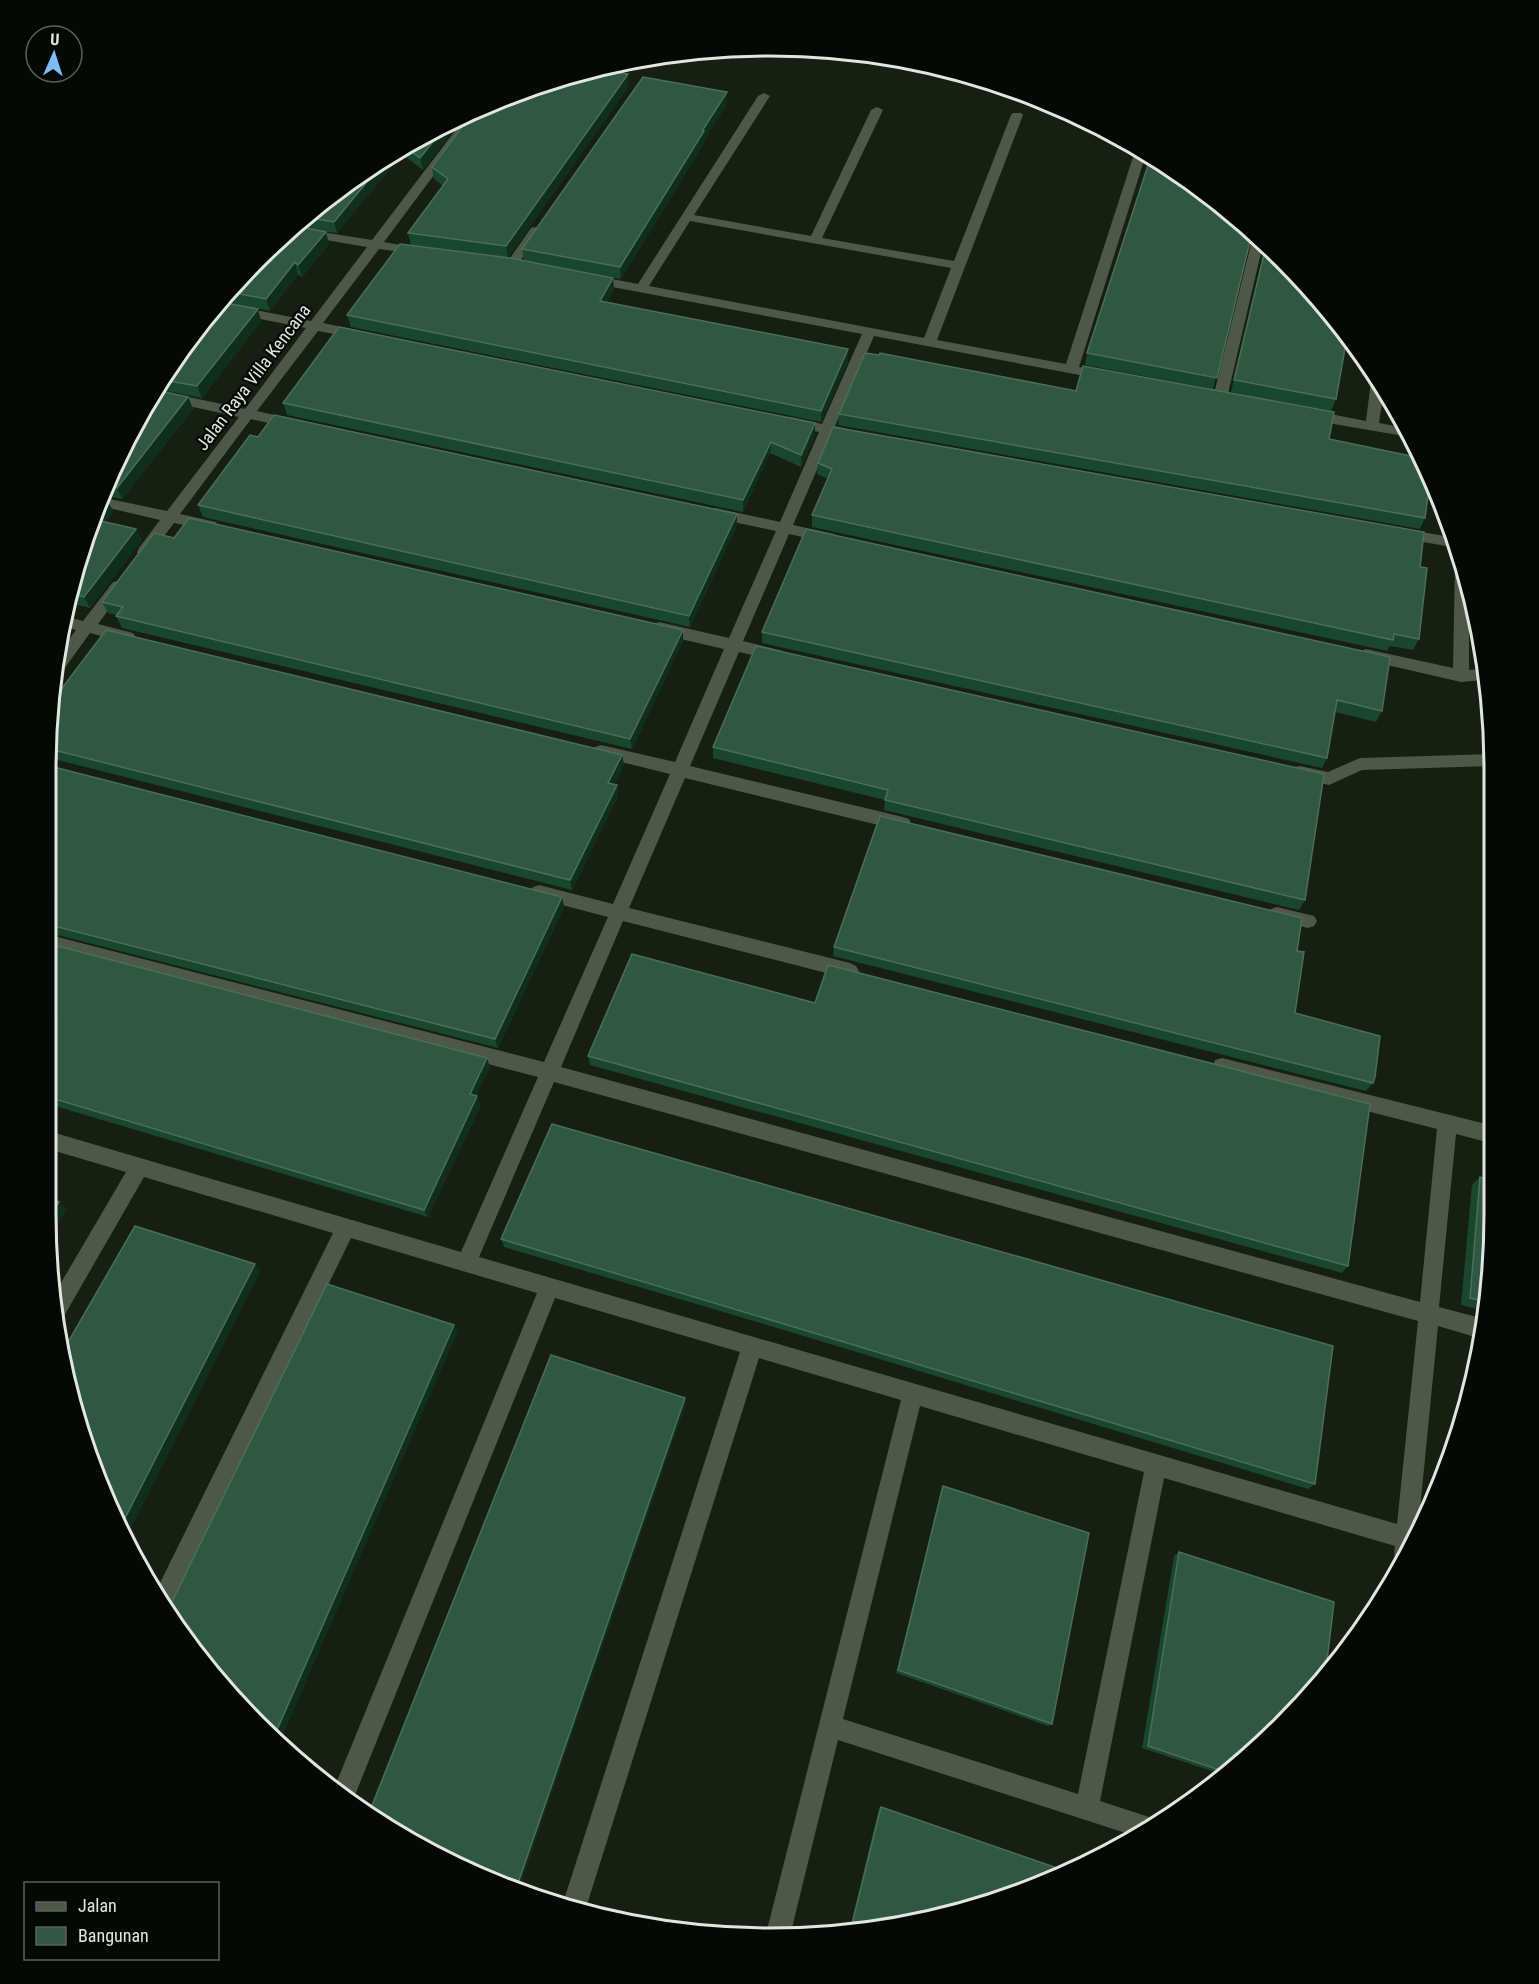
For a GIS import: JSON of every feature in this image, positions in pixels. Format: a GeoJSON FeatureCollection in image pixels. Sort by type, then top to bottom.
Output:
{"type":"FeatureCollection","features":[{"type":"Feature","properties":{"kind":"street"},"geometry":{"type":"LineString","coordinates":[[641,289],[764,96]]}},
{"type":"Feature","properties":{"kind":"street"},"geometry":{"type":"LineString","coordinates":[[815,240],[877,110]]}},
{"type":"Feature","properties":{"kind":"street"},"geometry":{"type":"LineString","coordinates":[[929,343],[1017,115]]}},
{"type":"Feature","properties":{"kind":"street","name":"Jalan Raya Villa Kencana"},"geometry":{"type":"LineString","coordinates":[[65,656],[467,123]]}},
{"type":"Feature","properties":{"kind":"street"},"geometry":{"type":"LineString","coordinates":[[1071,370],[1139,159]]}},
{"type":"Feature","properties":{"kind":"street"},"geometry":{"type":"LineString","coordinates":[[512,265],[546,216]]}},
{"type":"Feature","properties":{"kind":"street"},"geometry":{"type":"LineString","coordinates":[[686,218],[959,266]]}},
{"type":"Feature","properties":{"kind":"street"},"geometry":{"type":"LineString","coordinates":[[300,232],[432,254]]}},
{"type":"Feature","properties":{"kind":"street"},"geometry":{"type":"LineString","coordinates":[[1220,398],[1256,248]]}},
{"type":"Feature","properties":{"kind":"street"},"geometry":{"type":"LineString","coordinates":[[583,278],[1117,378]]}},
{"type":"Feature","properties":{"kind":"street"},"geometry":{"type":"LineString","coordinates":[[226,308],[372,338]]}},
{"type":"Feature","properties":{"kind":"street"},"geometry":{"type":"LineString","coordinates":[[467,1262],[869,332]]}},
{"type":"Feature","properties":{"kind":"street"},"geometry":{"type":"LineString","coordinates":[[1372,426],[1376,394]]}},
{"type":"Feature","properties":{"kind":"street"},"geometry":{"type":"LineString","coordinates":[[162,396],[306,426]]}},
{"type":"Feature","properties":{"kind":"street"},"geometry":{"type":"LineString","coordinates":[[1302,413],[1398,431]]}},
{"type":"Feature","properties":{"kind":"street"},"geometry":{"type":"LineString","coordinates":[[780,420],[873,438]]}},
{"type":"Feature","properties":{"kind":"street"},"geometry":{"type":"LineString","coordinates":[[107,503],[224,528]]}},
{"type":"Feature","properties":{"kind":"street"},"geometry":{"type":"LineString","coordinates":[[702,510],[842,540]]}},
{"type":"Feature","properties":{"kind":"street"},"geometry":{"type":"LineString","coordinates":[[1387,530],[1446,541]]}},
{"type":"Feature","properties":{"kind":"street"},"geometry":{"type":"LineString","coordinates":[[1461,593],[1461,676]]}},
{"type":"Feature","properties":{"kind":"street"},"geometry":{"type":"LineString","coordinates":[[71,623],[145,641]]}},
{"type":"Feature","properties":{"kind":"street"},"geometry":{"type":"LineString","coordinates":[[641,623],[792,658]]}},
{"type":"Feature","properties":{"kind":"street"},"geometry":{"type":"LineString","coordinates":[[1356,653],[1461,676],[1477,675]]}},
{"type":"Feature","properties":{"kind":"street"},"geometry":{"type":"LineString","coordinates":[[587,747],[924,829]]}},
{"type":"Feature","properties":{"kind":"street"},"geometry":{"type":"LineString","coordinates":[[1283,769],[1329,779],[1360,764],[1484,760]]}},
{"type":"Feature","properties":{"kind":"street"},"geometry":{"type":"LineString","coordinates":[[526,888],[871,976]]}},
{"type":"Feature","properties":{"kind":"street"},"geometry":{"type":"LineString","coordinates":[[1261,910],[1308,921]]}},
{"type":"Feature","properties":{"kind":"street"},"geometry":{"type":"LineString","coordinates":[[56,944],[549,1072],[1474,1327]]}},
{"type":"Feature","properties":{"kind":"street"},"geometry":{"type":"LineString","coordinates":[[1205,1062],[1484,1133]]}},
{"type":"Feature","properties":{"kind":"street"},"geometry":{"type":"LineString","coordinates":[[1409,1532],[1447,1124]]}},
{"type":"Feature","properties":{"kind":"street"},"geometry":{"type":"LineString","coordinates":[[56,1142],[1156,1464],[1403,1543]]}},
{"type":"Feature","properties":{"kind":"street"},"geometry":{"type":"LineString","coordinates":[[61,1302],[139,1167]]}},
{"type":"Feature","properties":{"kind":"street"},"geometry":{"type":"LineString","coordinates":[[166,1595],[346,1228]]}},
{"type":"Feature","properties":{"kind":"street"},"geometry":{"type":"LineString","coordinates":[[346,1789],[549,1287]]}},
{"type":"Feature","properties":{"kind":"street"},"geometry":{"type":"LineString","coordinates":[[576,1901],[752,1346]]}},
{"type":"Feature","properties":{"kind":"street"},"geometry":{"type":"LineString","coordinates":[[780,1928],[913,1393]]}},
{"type":"Feature","properties":{"kind":"street"},"geometry":{"type":"LineString","coordinates":[[1087,1809],[1156,1464]]}},
{"type":"Feature","properties":{"kind":"street"},"geometry":{"type":"LineString","coordinates":[[830,1726],[1138,1825]]}},
{"type":"Feature","properties":{"kind":"building"},"geometry":{"type":"Polygon","coordinates":[[[616,72],[628,74],[506,246],[408,233],[448,179],[432,167],[464,125],[540,93],[616,72]]]}},
{"type":"Feature","properties":{"kind":"building"},"geometry":{"type":"Polygon","coordinates":[[[643,77],[727,92],[620,267],[522,249],[643,77]]]}},
{"type":"Feature","properties":{"kind":"building"},"geometry":{"type":"Polygon","coordinates":[[[435,139],[420,158],[412,152],[435,139]]]}},
{"type":"Feature","properties":{"kind":"building"},"geometry":{"type":"Polygon","coordinates":[[[1148,165],[1204,203],[1250,242],[1217,378],[1087,353],[1148,165]]]}},
{"type":"Feature","properties":{"kind":"building"},"geometry":{"type":"Polygon","coordinates":[[[370,178],[334,222],[316,219],[370,178]]]}},
{"type":"Feature","properties":{"kind":"building"},"geometry":{"type":"Polygon","coordinates":[[[305,228],[326,232],[298,265],[295,262],[266,299],[238,294],[305,228]]]}},
{"type":"Feature","properties":{"kind":"building"},"geometry":{"type":"Polygon","coordinates":[[[400,244],[510,258],[613,278],[600,301],[848,349],[821,411],[347,315],[400,244]]]}},
{"type":"Feature","properties":{"kind":"building"},"geometry":{"type":"Polygon","coordinates":[[[1264,255],[1306,299],[1345,348],[1336,399],[1234,380],[1264,255]]]}},
{"type":"Feature","properties":{"kind":"building"},"geometry":{"type":"Polygon","coordinates":[[[229,304],[258,309],[197,386],[171,381],[203,335],[229,304]]]}},
{"type":"Feature","properties":{"kind":"building"},"geometry":{"type":"Polygon","coordinates":[[[339,327],[815,423],[801,455],[771,442],[743,500],[283,403],[339,327]]]}},
{"type":"Feature","properties":{"kind":"building"},"geometry":{"type":"Polygon","coordinates":[[[865,353],[879,355],[880,353],[1076,391],[1083,366],[1334,412],[1329,439],[1411,456],[1428,494],[1425,518],[839,414],[865,353]]]}},
{"type":"Feature","properties":{"kind":"building"},"geometry":{"type":"Polygon","coordinates":[[[164,392],[188,397],[117,488],[114,487],[129,454],[164,392]]]}},
{"type":"Feature","properties":{"kind":"building"},"geometry":{"type":"Polygon","coordinates":[[[274,415],[737,514],[689,616],[198,505],[250,435],[258,437],[274,415]]]}},
{"type":"Feature","properties":{"kind":"building"},"geometry":{"type":"Polygon","coordinates":[[[833,427],[1424,532],[1420,567],[1427,568],[1419,639],[1394,634],[1393,640],[812,515],[832,469],[818,463],[833,427]]]}},
{"type":"Feature","properties":{"kind":"building"},"geometry":{"type":"Polygon","coordinates":[[[189,518],[683,630],[630,739],[116,616],[123,607],[102,602],[154,533],[174,538],[189,518]]]}},
{"type":"Feature","properties":{"kind":"building"},"geometry":{"type":"Polygon","coordinates":[[[100,521],[136,529],[84,597],[77,595],[100,521]]]}},
{"type":"Feature","properties":{"kind":"building"},"geometry":{"type":"Polygon","coordinates":[[[806,529],[1390,657],[1382,711],[1337,700],[1327,758],[762,632],[806,529]]]}},
{"type":"Feature","properties":{"kind":"building"},"geometry":{"type":"Polygon","coordinates":[[[106,630],[622,755],[608,783],[617,785],[570,880],[56,751],[60,690],[106,630]]]}},
{"type":"Feature","properties":{"kind":"building"},"geometry":{"type":"Polygon","coordinates":[[[756,646],[1324,774],[1305,900],[885,800],[888,790],[713,747],[756,646]]]}},
{"type":"Feature","properties":{"kind":"building"},"geometry":{"type":"Polygon","coordinates":[[[56,768],[562,897],[495,1039],[56,927],[56,768]]]}},
{"type":"Feature","properties":{"kind":"building"},"geometry":{"type":"Polygon","coordinates":[[[880,816],[1302,918],[1297,951],[1304,952],[1295,1013],[1380,1036],[1373,1083],[834,947],[880,816]]]}},
{"type":"Feature","properties":{"kind":"building"},"geometry":{"type":"Polygon","coordinates":[[[56,946],[487,1058],[470,1094],[477,1096],[424,1210],[56,1099],[56,946]]]}},
{"type":"Feature","properties":{"kind":"building"},"geometry":{"type":"Polygon","coordinates":[[[632,954],[815,1003],[828,965],[1370,1104],[1348,1266],[588,1056],[632,954]]]}},
{"type":"Feature","properties":{"kind":"building"},"geometry":{"type":"Polygon","coordinates":[[[552,1124],[1333,1346],[1315,1484],[501,1239],[552,1124]]]}},
{"type":"Feature","properties":{"kind":"building"},"geometry":{"type":"Polygon","coordinates":[[[1480,1177],[1484,1178],[1482,1261],[1478,1300],[1470,1298],[1480,1177]]]}},
{"type":"Feature","properties":{"kind":"building"},"geometry":{"type":"Polygon","coordinates":[[[135,1226],[255,1264],[124,1520],[93,1444],[67,1343],[135,1226]]]}},
{"type":"Feature","properties":{"kind":"building"},"geometry":{"type":"Polygon","coordinates":[[[327,1284],[454,1325],[277,1730],[233,1685],[203,1649],[171,1603],[327,1284]]]}},
{"type":"Feature","properties":{"kind":"building"},"geometry":{"type":"Polygon","coordinates":[[[551,1355],[685,1398],[518,1883],[454,1855],[412,1833],[371,1807],[551,1355]]]}},
{"type":"Feature","properties":{"kind":"building"},"geometry":{"type":"Polygon","coordinates":[[[943,1486],[1089,1533],[1052,1724],[898,1670],[943,1486]]]}},
{"type":"Feature","properties":{"kind":"building"},"geometry":{"type":"Polygon","coordinates":[[[1179,1552],[1334,1602],[1327,1660],[1274,1719],[1218,1770],[1148,1746],[1179,1552]]]}},
{"type":"Feature","properties":{"kind":"building"},"geometry":{"type":"Polygon","coordinates":[[[881,1807],[1057,1868],[999,1891],[954,1904],[909,1915],[852,1923],[881,1807]]]}}]}
